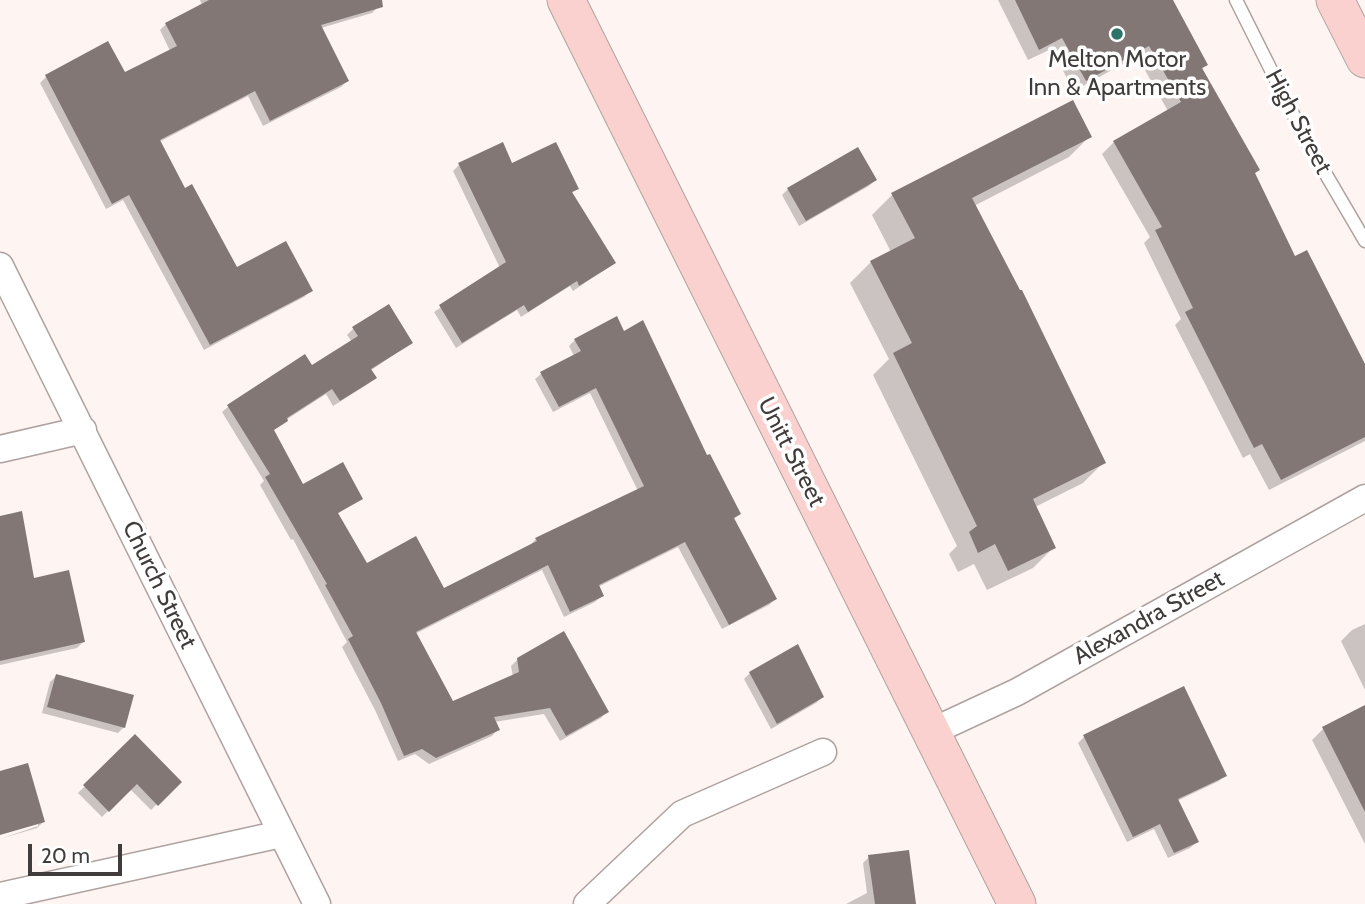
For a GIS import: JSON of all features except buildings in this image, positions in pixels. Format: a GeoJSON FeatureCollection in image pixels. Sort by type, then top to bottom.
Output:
{"type":"FeatureCollection","features":[{"type":"Feature","properties":{"kind":"street","name":"Unitt Street"},"geometry":{"type":"LineString","coordinates":[[566,0],[1017,904]]}},
{"type":"Feature","properties":{"kind":"street"},"geometry":{"type":"LineString","coordinates":[[1335,0],[1365,59]]}},
{"type":"Feature","properties":{"kind":"street","name":"Church Street"},"geometry":{"type":"LineString","coordinates":[[0,266],[317,904]]}},
{"type":"Feature","properties":{"kind":"street"},"geometry":{"type":"LineString","coordinates":[[0,449],[83,430]]}},
{"type":"Feature","properties":{"kind":"street","name":"Alexandra Street"},"geometry":{"type":"LineString","coordinates":[[931,732],[1017,692],[1365,498]]}},
{"type":"Feature","properties":{"kind":"street"},"geometry":{"type":"LineString","coordinates":[[587,904],[682,814],[824,751]]}},
{"type":"Feature","properties":{"kind":"street"},"geometry":{"type":"LineString","coordinates":[[0,896],[281,834]]}},
{"type":"Feature","properties":{"kind":"lane","name":"High Street"},"geometry":{"type":"LineString","coordinates":[[1236,0],[1307,142],[1365,241]]}},
{"type":"Feature","properties":{"kind":"place","name":"Melton Motor Inn & Apartments"},"geometry":{"type":"Point","coordinates":[1117,34]}}]}
